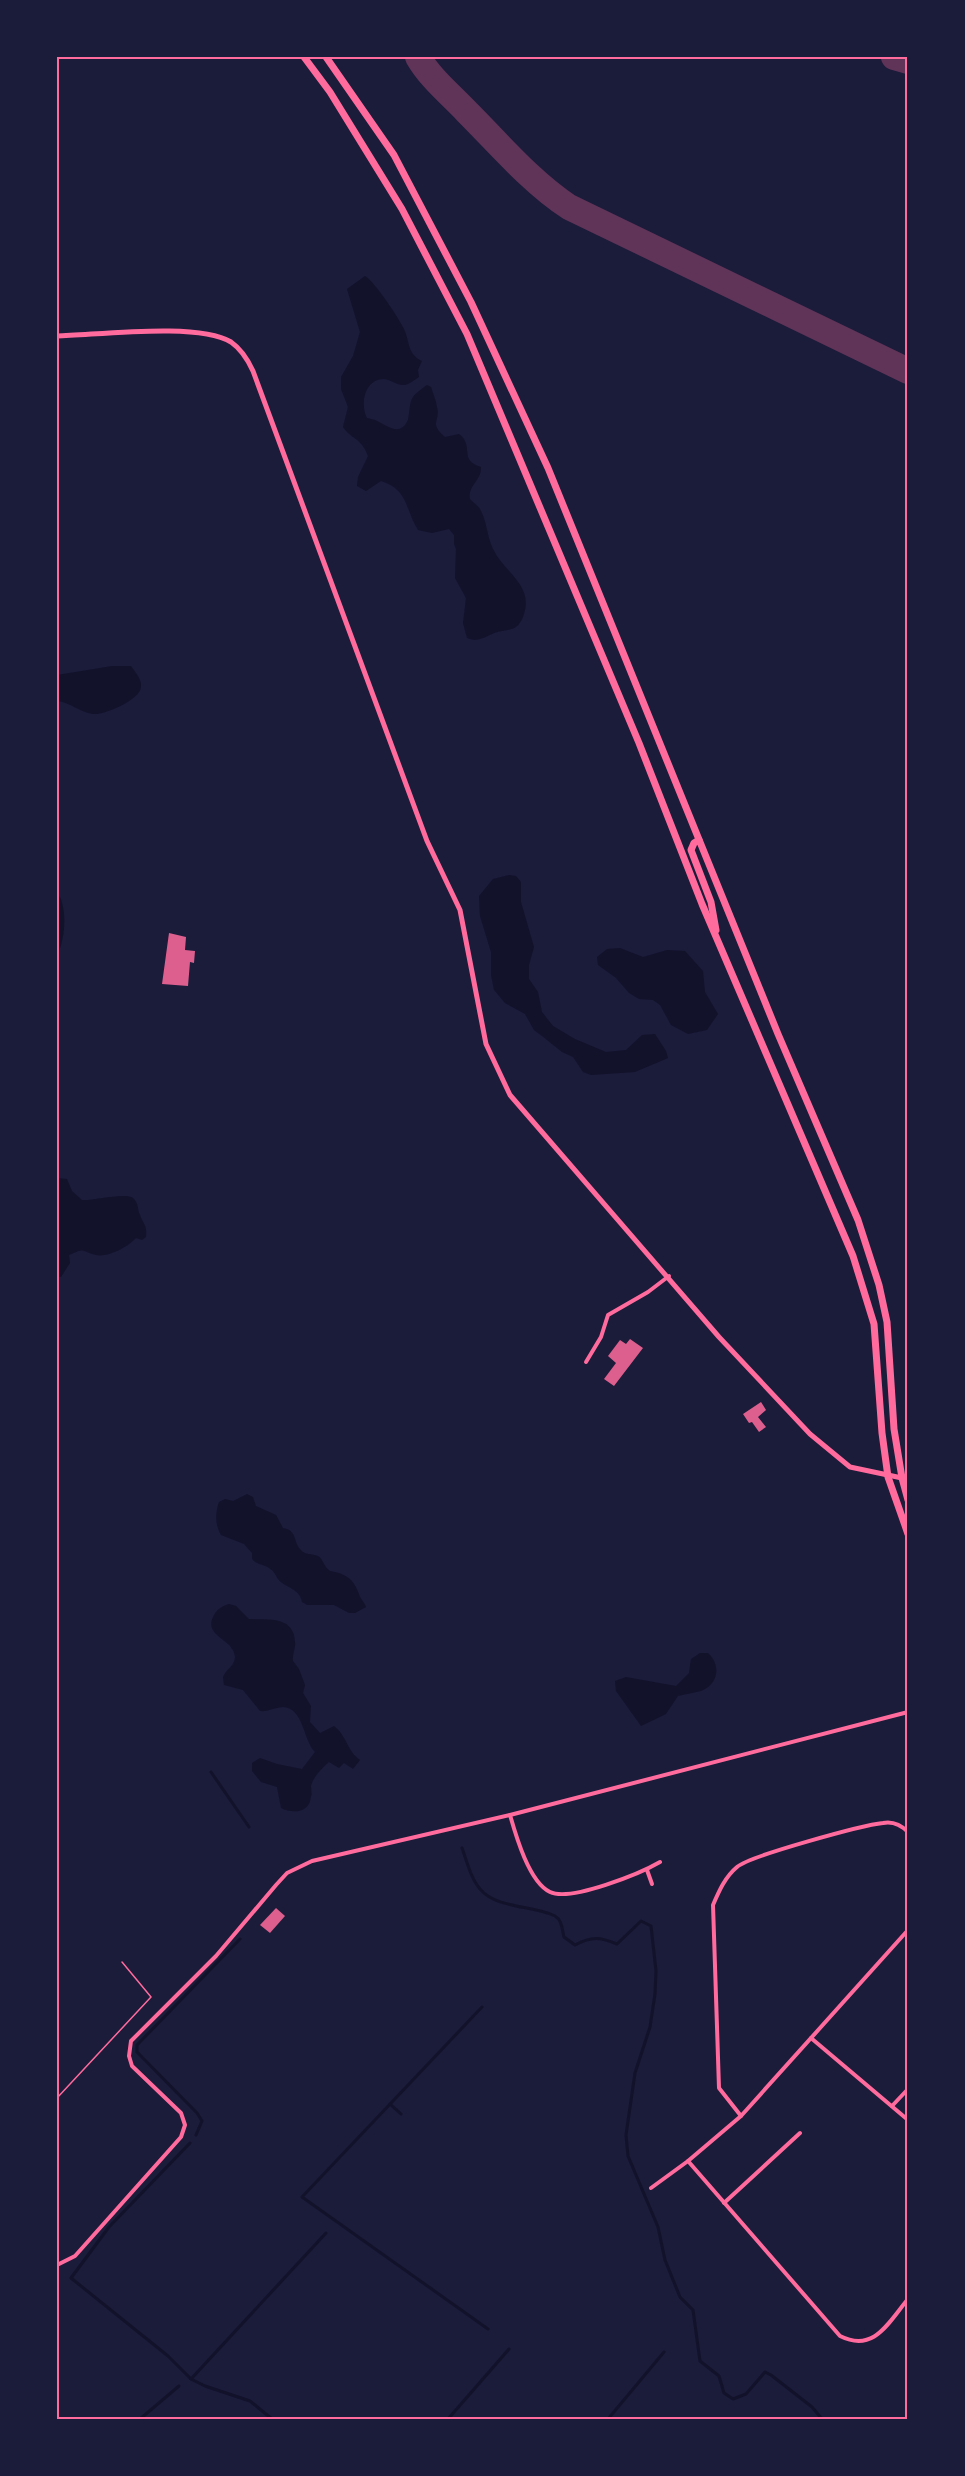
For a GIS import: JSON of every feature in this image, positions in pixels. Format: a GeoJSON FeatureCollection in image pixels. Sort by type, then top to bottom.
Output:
{"type":"FeatureCollection","features":[{"type":"Feature","properties":{"kind":"highway"},"geometry":{"type":"LineString","coordinates":[[304,57],[330,92],[402,209],[467,334],[639,743],[718,942],[864,1286],[874,1324],[882,1433],[888,1477],[908,1534]]}},
{"type":"Feature","properties":{"kind":"highway"},"geometry":{"type":"LineString","coordinates":[[326,57],[394,155],[471,302],[548,468],[778,1034],[858,1220],[870,1254],[886,1322],[894,1429],[908,1500]]}},
{"type":"Feature","properties":{"kind":"highway"},"geometry":{"type":"LineString","coordinates":[[699,840],[694,843],[691,850],[711,902],[718,942]]}},
{"type":"Feature","properties":{"kind":"street"},"geometry":{"type":"LineString","coordinates":[[57,336],[200,332],[230,342],[249,362],[427,841],[460,910],[486,1044],[510,1095],[669,1276],[719,1337],[810,1434],[850,1467],[888,1477],[902,1478]]}},
{"type":"Feature","properties":{"kind":"street"},"geometry":{"type":"LineString","coordinates":[[586,1362],[601,1337],[609,1315],[669,1276]]}},
{"type":"Feature","properties":{"kind":"street"},"geometry":{"type":"LineString","coordinates":[[57,2265],[75,2256],[181,2137],[185,2125],[181,2113],[132,2066],[129,2056],[131,2041],[216,1956],[287,1874],[312,1861],[510,1815],[908,1712]]}},
{"type":"Feature","properties":{"kind":"street"},"geometry":{"type":"LineString","coordinates":[[510,1815],[525,1859],[549,1892],[558,1894],[581,1891],[647,1870],[660,1862]]}},
{"type":"Feature","properties":{"kind":"street"},"geometry":{"type":"LineString","coordinates":[[741,2116],[719,2088],[712,1905],[723,1882],[739,1865],[809,1841],[884,1822],[899,1824],[908,1832]]}},
{"type":"Feature","properties":{"kind":"street"},"geometry":{"type":"LineString","coordinates":[[647,1870],[652,1884]]}},
{"type":"Feature","properties":{"kind":"street"},"geometry":{"type":"LineString","coordinates":[[651,2188],[688,2161],[741,2116],[908,1930]]}},
{"type":"Feature","properties":{"kind":"street"},"geometry":{"type":"LineString","coordinates":[[811,2038],[908,2120]]}},
{"type":"Feature","properties":{"kind":"street"},"geometry":{"type":"LineString","coordinates":[[892,2106],[908,2089]]}},
{"type":"Feature","properties":{"kind":"street"},"geometry":{"type":"LineString","coordinates":[[724,2203],[800,2133]]}},
{"type":"Feature","properties":{"kind":"street"},"geometry":{"type":"LineString","coordinates":[[688,2161],[840,2336],[851,2342],[868,2341],[882,2330],[908,2299]]}},
{"type":"Feature","properties":{"kind":"path"},"geometry":{"type":"LineString","coordinates":[[57,2098],[151,1997],[122,1962]]}},
{"type":"Feature","properties":{"kind":"shaded area"},"geometry":{"type":"Polygon","coordinates":[[[365,276],[392,309],[404,329],[411,351],[422,361],[418,370],[419,377],[409,384],[402,385],[383,379],[377,380],[368,388],[364,400],[367,418],[394,429],[401,428],[408,420],[413,397],[427,385],[431,387],[438,412],[437,428],[445,437],[459,434],[466,443],[470,461],[481,467],[481,472],[471,490],[470,499],[482,514],[489,539],[498,558],[517,580],[525,596],[526,606],[523,617],[512,629],[476,640],[467,638],[463,623],[466,598],[455,578],[454,535],[449,529],[432,533],[418,530],[402,495],[390,485],[381,481],[366,491],[357,486],[358,477],[368,456],[362,445],[343,427],[348,407],[341,389],[341,377],[353,356],[360,332],[347,289],[365,276]]]}},
{"type":"Feature","properties":{"kind":"shaded area"},"geometry":{"type":"Polygon","coordinates":[[[112,666],[131,666],[139,678],[141,687],[139,692],[129,702],[93,714],[57,701],[57,675],[112,666]]]}},
{"type":"Feature","properties":{"kind":"shaded area"},"geometry":{"type":"Polygon","coordinates":[[[509,875],[516,876],[521,882],[521,902],[534,947],[529,965],[529,979],[538,992],[542,1012],[553,1026],[575,1039],[606,1052],[626,1050],[642,1035],[655,1034],[668,1058],[635,1072],[591,1075],[583,1072],[573,1057],[562,1052],[534,1030],[525,1014],[505,1003],[494,990],[491,975],[491,952],[480,916],[479,896],[493,879],[509,875]]]}},
{"type":"Feature","properties":{"kind":"shaded area"},"geometry":{"type":"Polygon","coordinates":[[[57,895],[62,903],[64,926],[62,942],[57,955],[57,895]]]}},
{"type":"Feature","properties":{"kind":"shaded area"},"geometry":{"type":"Polygon","coordinates":[[[620,948],[643,957],[667,950],[685,951],[703,971],[705,992],[718,1014],[707,1030],[688,1034],[671,1025],[660,1005],[653,1000],[639,999],[629,993],[616,978],[598,965],[597,957],[607,949],[620,948]]]}},
{"type":"Feature","properties":{"kind":"shaded area"},"geometry":{"type":"Polygon","coordinates":[[[57,1178],[67,1179],[72,1191],[82,1200],[123,1196],[133,1198],[146,1227],[146,1237],[142,1240],[136,1238],[123,1248],[106,1255],[96,1255],[83,1250],[69,1255],[70,1263],[61,1277],[57,1277],[57,1178]]]}},
{"type":"Feature","properties":{"kind":"shaded area"},"geometry":{"type":"Polygon","coordinates":[[[247,1494],[253,1497],[256,1506],[276,1515],[283,1528],[293,1533],[302,1551],[318,1556],[330,1571],[345,1575],[351,1580],[366,1607],[355,1613],[349,1613],[334,1605],[307,1605],[302,1602],[301,1597],[295,1591],[278,1579],[272,1570],[254,1561],[252,1553],[244,1544],[221,1535],[216,1519],[219,1502],[225,1499],[233,1501],[247,1494]]]}},
{"type":"Feature","properties":{"kind":"shaded area"},"geometry":{"type":"Polygon","coordinates":[[[229,1604],[236,1606],[249,1619],[278,1621],[290,1627],[295,1642],[293,1661],[305,1685],[303,1693],[311,1706],[310,1722],[320,1733],[334,1726],[360,1760],[353,1769],[344,1763],[339,1768],[329,1762],[314,1779],[308,1806],[300,1811],[281,1808],[277,1787],[261,1782],[252,1771],[252,1763],[260,1758],[302,1769],[315,1752],[299,1719],[290,1709],[283,1707],[260,1711],[243,1690],[224,1685],[223,1677],[234,1663],[235,1657],[230,1646],[215,1633],[211,1622],[217,1611],[229,1604]]]}},
{"type":"Feature","properties":{"kind":"shaded area"},"geometry":{"type":"Polygon","coordinates":[[[700,1653],[708,1653],[715,1663],[716,1674],[712,1684],[701,1691],[678,1696],[666,1714],[641,1726],[616,1691],[615,1681],[626,1677],[676,1686],[689,1673],[691,1659],[700,1653]]]}},
{"type":"Feature","properties":{"kind":"building"},"geometry":{"type":"Polygon","coordinates":[[[169,933],[186,937],[185,950],[195,951],[194,963],[190,962],[188,986],[162,984],[169,933]]]}},
{"type":"Feature","properties":{"kind":"building"},"geometry":{"type":"Polygon","coordinates":[[[630,1339],[643,1348],[614,1386],[604,1379],[616,1363],[608,1356],[620,1340],[626,1344],[630,1339]]]}},
{"type":"Feature","properties":{"kind":"building"},"geometry":{"type":"Polygon","coordinates":[[[761,1402],[766,1410],[758,1417],[766,1427],[759,1432],[743,1414],[761,1402]]]}},
{"type":"Feature","properties":{"kind":"building"},"geometry":{"type":"Polygon","coordinates":[[[276,1908],[285,1916],[270,1933],[260,1925],[276,1908]]]}},
{"type":"Feature","properties":{"kind":"waterway"},"geometry":{"type":"LineString","coordinates":[[211,1772],[249,1827]]}},
{"type":"Feature","properties":{"kind":"waterway"},"geometry":{"type":"LineString","coordinates":[[462,1848],[471,1874],[483,1892],[495,1900],[555,1916],[560,1922],[564,1937],[575,1945],[596,1939],[617,1944],[641,1921],[651,1926],[656,1971],[655,1994],[650,2027],[635,2073],[626,2135],[628,2156],[658,2227],[665,2260],[680,2297],[693,2310],[700,2361],[719,2376],[724,2393],[733,2399],[746,2394],[765,2372],[812,2407],[822,2419]]}},
{"type":"Feature","properties":{"kind":"waterway"},"geometry":{"type":"LineString","coordinates":[[196,2135],[202,2121],[197,2113],[137,2052],[137,2045],[240,1939]]}},
{"type":"Feature","properties":{"kind":"waterway"},"geometry":{"type":"LineString","coordinates":[[482,2007],[302,2197],[488,2329]]}},
{"type":"Feature","properties":{"kind":"waterway"},"geometry":{"type":"LineString","coordinates":[[390,2104],[401,2114]]}},
{"type":"Feature","properties":{"kind":"waterway"},"geometry":{"type":"LineString","coordinates":[[190,2143],[109,2227],[71,2278],[168,2356],[191,2379],[250,2401],[272,2419]]}},
{"type":"Feature","properties":{"kind":"waterway"},"geometry":{"type":"LineString","coordinates":[[191,2379],[326,2233]]}},
{"type":"Feature","properties":{"kind":"waterway"},"geometry":{"type":"LineString","coordinates":[[448,2419],[509,2349]]}},
{"type":"Feature","properties":{"kind":"waterway"},"geometry":{"type":"LineString","coordinates":[[608,2419],[664,2352]]}},
{"type":"Feature","properties":{"kind":"waterway"},"geometry":{"type":"LineString","coordinates":[[140,2419],[179,2386]]}},
{"type":"Feature","properties":{"kind":"taxiway"},"geometry":{"type":"LineString","coordinates":[[418,57],[435,79],[516,162],[569,207],[908,371]]}},
{"type":"Feature","properties":{"kind":"taxiway"},"geometry":{"type":"LineString","coordinates":[[894,57],[908,61]]}}]}
